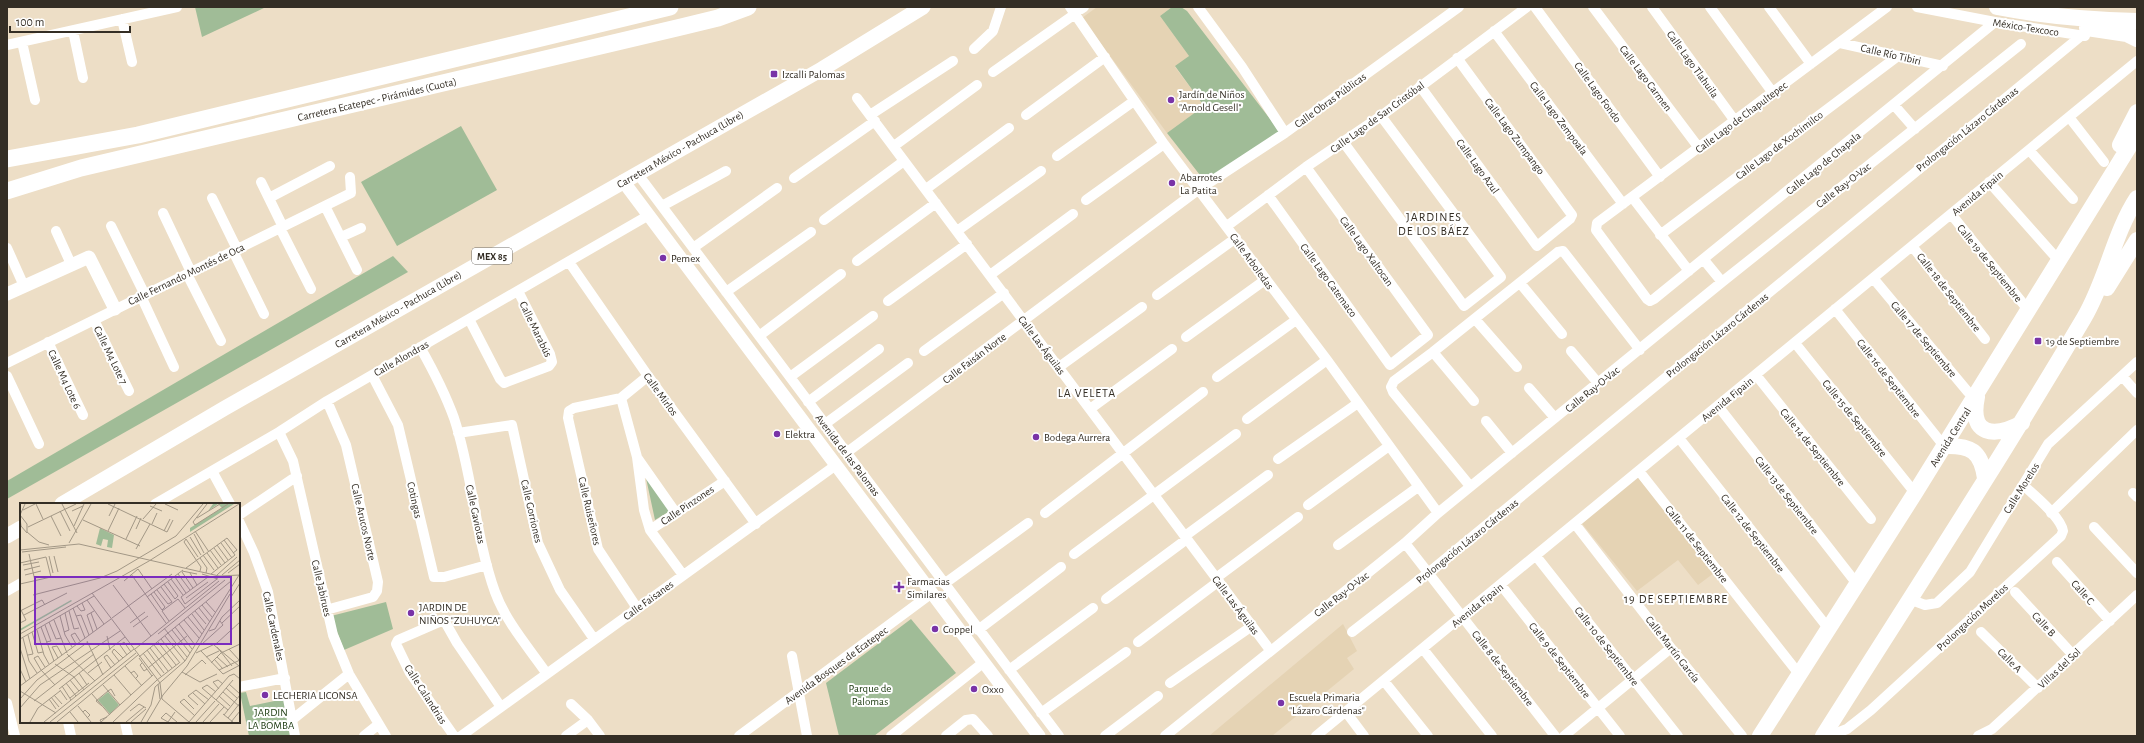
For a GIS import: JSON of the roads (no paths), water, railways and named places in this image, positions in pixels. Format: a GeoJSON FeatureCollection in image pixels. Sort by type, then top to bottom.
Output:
{"type":"FeatureCollection","features":[{"type":"Feature","properties":{"kind":"highway","name":"Carretera Ecatepec - Pirámides (Cuota)"},"geometry":{"type":"LineString","coordinates":[[7,159],[138,135],[670,7]]}},
{"type":"Feature","properties":{"kind":"highway","name":"Carretera Ecatepec - Pirámides (Cuota)"},"geometry":{"type":"LineString","coordinates":[[7,191],[81,168],[681,27],[718,18],[748,7]]}},
{"type":"Feature","properties":{"kind":"highway"},"geometry":{"type":"LineString","coordinates":[[1996,15],[2030,14],[2093,20],[2137,21]]}},
{"type":"Feature","properties":{"kind":"highway"},"geometry":{"type":"LineString","coordinates":[[2030,14],[2067,25],[2127,34],[2137,40]]}},
{"type":"Feature","properties":{"kind":"highway"},"geometry":{"type":"LineString","coordinates":[[2101,191],[2104,176],[2137,112]]}},
{"type":"Feature","properties":{"kind":"highway","name":"Avenida Central"},"geometry":{"type":"LineString","coordinates":[[1760,736],[2060,262],[2101,191],[2137,134]]}},
{"type":"Feature","properties":{"kind":"highway"},"geometry":{"type":"LineString","coordinates":[[1823,736],[1985,478],[2022,423],[2092,304],[2127,217],[2137,198]]}},
{"type":"Feature","properties":{"kind":"highway"},"geometry":{"type":"LineString","coordinates":[[2092,304],[2101,298],[2137,240]]}},
{"type":"Feature","properties":{"kind":"highway"},"geometry":{"type":"LineString","coordinates":[[1977,394],[1974,412],[1979,425],[1990,432],[2008,431],[2022,423]]}},
{"type":"Feature","properties":{"kind":"highway"},"geometry":{"type":"LineString","coordinates":[[1944,446],[1959,446],[1970,449],[1980,459],[1985,478]]}},
{"type":"Feature","properties":{"kind":"main road","name":"Carretera México - Pachuca (Libre)"},"geometry":{"type":"LineString","coordinates":[[64,503],[232,404],[822,69],[923,7]]}},
{"type":"Feature","properties":{"kind":"main road","name":"Avenida de las Palomas"},"geometry":{"type":"LineString","coordinates":[[623,181],[1039,736]]}},
{"type":"Feature","properties":{"kind":"main road"},"geometry":{"type":"LineString","coordinates":[[7,294],[89,257],[115,309]]}},
{"type":"Feature","properties":{"kind":"main road"},"geometry":{"type":"LineString","coordinates":[[7,536],[20,529]]}},
{"type":"Feature","properties":{"kind":"street"},"geometry":{"type":"LineString","coordinates":[[7,45],[177,7]]}},
{"type":"Feature","properties":{"kind":"street"},"geometry":{"type":"LineString","coordinates":[[974,49],[993,31],[1001,7]]}},
{"type":"Feature","properties":{"kind":"street"},"geometry":{"type":"LineString","coordinates":[[1198,7],[1242,67],[1285,133]]}},
{"type":"Feature","properties":{"kind":"street","name":"Calle Obras Públicas"},"geometry":{"type":"LineString","coordinates":[[1198,190],[1285,133],[1459,7]]}},
{"type":"Feature","properties":{"kind":"street","name":"Calle Lago de San Cristóbal"},"geometry":{"type":"LineString","coordinates":[[1227,226],[1306,167],[1344,143],[1381,116],[1527,7]]}},
{"type":"Feature","properties":{"kind":"street","name":"Calle Lago Fondo"},"geometry":{"type":"LineString","coordinates":[[1535,7],[1660,177]]}},
{"type":"Feature","properties":{"kind":"street","name":"Calle Lago Carmen"},"geometry":{"type":"LineString","coordinates":[[1593,7],[1699,148]]}},
{"type":"Feature","properties":{"kind":"street","name":"Calle Lago Tlahuila"},"geometry":{"type":"LineString","coordinates":[[1652,7],[1735,121]]}},
{"type":"Feature","properties":{"kind":"street"},"geometry":{"type":"LineString","coordinates":[[1710,7],[1773,93]]}},
{"type":"Feature","properties":{"kind":"street"},"geometry":{"type":"LineString","coordinates":[[1769,7],[1811,64]]}},
{"type":"Feature","properties":{"kind":"street","name":"Calle Lago de Chapultepec"},"geometry":{"type":"LineString","coordinates":[[1650,301],[1595,227],[1597,222],[1660,177],[1888,7]]}},
{"type":"Feature","properties":{"kind":"street","name":"México-Texcoco"},"geometry":{"type":"LineString","coordinates":[[1917,7],[1996,15],[2081,36],[2137,40]]}},
{"type":"Feature","properties":{"kind":"street"},"geometry":{"type":"LineString","coordinates":[[993,72],[1077,9]]}},
{"type":"Feature","properties":{"kind":"street","name":"Calle Arboledas"},"geometry":{"type":"LineString","coordinates":[[1077,9],[1105,57],[1164,144],[1236,238],[1265,280],[1327,360],[1438,513]]}},
{"type":"Feature","properties":{"kind":"street","name":"Calle Lago de Chapala"},"geometry":{"type":"LineString","coordinates":[[1650,301],[1704,260],[1943,66],[1996,15]]}},
{"type":"Feature","properties":{"kind":"street"},"geometry":{"type":"LineString","coordinates":[[122,20],[132,62]]}},
{"type":"Feature","properties":{"kind":"street"},"geometry":{"type":"LineString","coordinates":[[73,31],[83,78]]}},
{"type":"Feature","properties":{"kind":"street","name":"Calle Lago Zempoala"},"geometry":{"type":"LineString","coordinates":[[1494,31],[1623,204]]}},
{"type":"Feature","properties":{"kind":"street","name":"Prolongación Lázaro Cárdenas"},"geometry":{"type":"LineString","coordinates":[[1352,632],[1428,573],[2081,36]]}},
{"type":"Feature","properties":{"kind":"street"},"geometry":{"type":"LineString","coordinates":[[22,42],[35,100]]}},
{"type":"Feature","properties":{"kind":"street","name":"Calle Río Tibiri"},"geometry":{"type":"LineString","coordinates":[[1840,42],[1943,66]]}},
{"type":"Feature","properties":{"kind":"street","name":"Calle Ray-O-Vac"},"geometry":{"type":"LineString","coordinates":[[1165,736],[1270,650],[1405,543],[1470,486],[1640,350],[1722,282],[2021,44]]}},
{"type":"Feature","properties":{"kind":"street","name":"Calle Lago de Xochimilco"},"geometry":{"type":"LineString","coordinates":[[1660,235],[1898,56]]}},
{"type":"Feature","properties":{"kind":"street"},"geometry":{"type":"LineString","coordinates":[[1026,115],[1105,57]]}},
{"type":"Feature","properties":{"kind":"street","name":"Calle Lago Zumpango"},"geometry":{"type":"LineString","coordinates":[[1457,58],[1572,215],[1570,219],[1537,246]]}},
{"type":"Feature","properties":{"kind":"street"},"geometry":{"type":"LineString","coordinates":[[794,178],[873,118],[953,61]]}},
{"type":"Feature","properties":{"kind":"street","name":"Avenida Fipain"},"geometry":{"type":"LineString","coordinates":[[1316,736],[2137,61]]}},
{"type":"Feature","properties":{"kind":"street"},"geometry":{"type":"LineString","coordinates":[[894,146],[977,85]]}},
{"type":"Feature","properties":{"kind":"street","name":"Calle Lago Azul"},"geometry":{"type":"LineString","coordinates":[[1420,86],[1537,246]]}},
{"type":"Feature","properties":{"kind":"street","name":"Calle Las Águilas"},"geometry":{"type":"LineString","coordinates":[[857,98],[1270,650]]}},
{"type":"Feature","properties":{"kind":"street"},"geometry":{"type":"LineString","coordinates":[[1057,156],[1134,101]]}},
{"type":"Feature","properties":{"kind":"street"},"geometry":{"type":"LineString","coordinates":[[1894,105],[1915,129]]}},
{"type":"Feature","properties":{"kind":"street"},"geometry":{"type":"LineString","coordinates":[[1344,143],[1464,306],[1502,277],[1381,116]]}},
{"type":"Feature","properties":{"kind":"street"},"geometry":{"type":"LineString","coordinates":[[2069,117],[2104,162]]}},
{"type":"Feature","properties":{"kind":"street"},"geometry":{"type":"LineString","coordinates":[[926,189],[1008,128]]}},
{"type":"Feature","properties":{"kind":"street"},"geometry":{"type":"LineString","coordinates":[[1086,200],[1164,144]]}},
{"type":"Feature","properties":{"kind":"street"},"geometry":{"type":"LineString","coordinates":[[2029,150],[2073,199]]}},
{"type":"Feature","properties":{"kind":"street"},"geometry":{"type":"LineString","coordinates":[[824,220],[904,161]]}},
{"type":"Feature","properties":{"kind":"street"},"geometry":{"type":"LineString","coordinates":[[269,198],[330,166]]}},
{"type":"Feature","properties":{"kind":"street","name":"Calle Lago Xaltocan"},"geometry":{"type":"LineString","coordinates":[[1306,167],[1428,335],[1390,365]]}},
{"type":"Feature","properties":{"kind":"street"},"geometry":{"type":"LineString","coordinates":[[662,206],[726,171]]}},
{"type":"Feature","properties":{"kind":"street"},"geometry":{"type":"LineString","coordinates":[[957,231],[1041,171]]}},
{"type":"Feature","properties":{"kind":"street","name":"Avenida de las Palomas"},"geometry":{"type":"LineString","coordinates":[[637,173],[978,630],[1059,736]]}},
{"type":"Feature","properties":{"kind":"street","name":"Calle Fernando Montés de Oca"},"geometry":{"type":"LineString","coordinates":[[7,363],[351,193],[350,177]]}},
{"type":"Feature","properties":{"kind":"street"},"geometry":{"type":"LineString","coordinates":[[261,182],[311,289]]}},
{"type":"Feature","properties":{"kind":"street"},"geometry":{"type":"LineString","coordinates":[[1989,182],[2060,262]]}},
{"type":"Feature","properties":{"kind":"street"},"geometry":{"type":"LineString","coordinates":[[693,248],[777,188]]}},
{"type":"Feature","properties":{"kind":"street","name":"Calle Faisán Norte"},"geometry":{"type":"LineString","coordinates":[[846,453],[1198,190]]}},
{"type":"Feature","properties":{"kind":"street","name":"Calle Lago Catemaco"},"geometry":{"type":"LineString","coordinates":[[1268,195],[1390,365]]}},
{"type":"Feature","properties":{"kind":"street"},"geometry":{"type":"LineString","coordinates":[[1632,197],[1689,271]]}},
{"type":"Feature","properties":{"kind":"street"},"geometry":{"type":"LineString","coordinates":[[212,198],[264,314]]}},
{"type":"Feature","properties":{"kind":"street"},"geometry":{"type":"LineString","coordinates":[[857,261],[936,203]]}},
{"type":"Feature","properties":{"kind":"street"},"geometry":{"type":"LineString","coordinates":[[325,206],[357,270]]}},
{"type":"Feature","properties":{"kind":"street"},"geometry":{"type":"LineString","coordinates":[[162,213],[221,341]]}},
{"type":"Feature","properties":{"kind":"street"},"geometry":{"type":"LineString","coordinates":[[990,275],[1073,214]]}},
{"type":"Feature","properties":{"kind":"street","name":"Calle 19 de Septiembre"},"geometry":{"type":"LineString","coordinates":[[1951,214],[2029,311]]}},
{"type":"Feature","properties":{"kind":"street","name":"Calle Alondras"},"geometry":{"type":"LineString","coordinates":[[161,503],[279,432],[327,401],[649,215]]}},
{"type":"Feature","properties":{"kind":"street"},"geometry":{"type":"LineString","coordinates":[[111,226],[174,367]]}},
{"type":"Feature","properties":{"kind":"street"},"geometry":{"type":"LineString","coordinates":[[341,237],[361,228]]}},
{"type":"Feature","properties":{"kind":"street"},"geometry":{"type":"LineString","coordinates":[[56,230],[71,264]]}},
{"type":"Feature","properties":{"kind":"street"},"geometry":{"type":"LineString","coordinates":[[726,292],[811,232]]}},
{"type":"Feature","properties":{"kind":"street"},"geometry":{"type":"LineString","coordinates":[[1157,296],[1236,238]]}},
{"type":"Feature","properties":{"kind":"street"},"geometry":{"type":"LineString","coordinates":[[888,301],[967,244]]}},
{"type":"Feature","properties":{"kind":"street","name":"Calle 18 de Septiembre"},"geometry":{"type":"LineString","coordinates":[[1912,246],[1985,339]]}},
{"type":"Feature","properties":{"kind":"street"},"geometry":{"type":"LineString","coordinates":[[7,248],[24,286]]}},
{"type":"Feature","properties":{"kind":"street"},"geometry":{"type":"LineString","coordinates":[[1470,486],[1391,387],[1394,382],[1558,252],[1563,251],[1640,350]]}},
{"type":"Feature","properties":{"kind":"street"},"geometry":{"type":"LineString","coordinates":[[1704,260],[1722,282]]}},
{"type":"Feature","properties":{"kind":"street","name":"Calle Mirlos"},"geometry":{"type":"LineString","coordinates":[[569,262],[648,376],[756,524]]}},
{"type":"Feature","properties":{"kind":"street"},"geometry":{"type":"LineString","coordinates":[[759,336],[842,274]]}},
{"type":"Feature","properties":{"kind":"street","name":"Calle 17 de Septiembre"},"geometry":{"type":"LineString","coordinates":[[1873,278],[1968,392],[1977,394]]}},
{"type":"Feature","properties":{"kind":"street"},"geometry":{"type":"LineString","coordinates":[[1186,337],[1265,280]]}},
{"type":"Feature","properties":{"kind":"street"},"geometry":{"type":"LineString","coordinates":[[1520,283],[1562,334]]}},
{"type":"Feature","properties":{"kind":"street","name":"Calle Marabús"},"geometry":{"type":"LineString","coordinates":[[469,319],[500,379],[504,383],[549,366],[552,362],[550,354],[518,291]]}},
{"type":"Feature","properties":{"kind":"street"},"geometry":{"type":"LineString","coordinates":[[924,351],[1004,293]]}},
{"type":"Feature","properties":{"kind":"street"},"geometry":{"type":"LineString","coordinates":[[1058,367],[1142,307]]}},
{"type":"Feature","properties":{"kind":"street","name":"Calle 16 de Septiembre"},"geometry":{"type":"LineString","coordinates":[[1835,309],[1944,446]]}},
{"type":"Feature","properties":{"kind":"street"},"geometry":{"type":"LineString","coordinates":[[790,377],[873,316]]}},
{"type":"Feature","properties":{"kind":"street"},"geometry":{"type":"LineString","coordinates":[[1475,319],[1516,367]]}},
{"type":"Feature","properties":{"kind":"street","name":"Calle M4 Lote 7"},"geometry":{"type":"LineString","coordinates":[[94,320],[129,391]]}},
{"type":"Feature","properties":{"kind":"street"},"geometry":{"type":"LineString","coordinates":[[1217,377],[1296,320]]}},
{"type":"Feature","properties":{"kind":"street","name":"Calle M4 Lote 6"},"geometry":{"type":"LineString","coordinates":[[48,342],[83,415]]}},
{"type":"Feature","properties":{"kind":"street","name":"Calle 15 de Septiembre"},"geometry":{"type":"LineString","coordinates":[[1795,343],[1915,493]]}},
{"type":"Feature","properties":{"kind":"street","name":"Calle Gaviotas"},"geometry":{"type":"LineString","coordinates":[[420,347],[446,396],[458,433],[487,565],[496,593],[505,613],[547,674]]}},
{"type":"Feature","properties":{"kind":"street"},"geometry":{"type":"LineString","coordinates":[[808,402],[879,349]]}},
{"type":"Feature","properties":{"kind":"street"},"geometry":{"type":"LineString","coordinates":[[1090,409],[1172,349]]}},
{"type":"Feature","properties":{"kind":"street"},"geometry":{"type":"LineString","coordinates":[[1571,351],[1598,384]]}},
{"type":"Feature","properties":{"kind":"street"},"geometry":{"type":"LineString","coordinates":[[1433,352],[1474,401]]}},
{"type":"Feature","properties":{"kind":"street"},"geometry":{"type":"LineString","coordinates":[[1247,419],[1327,360]]}},
{"type":"Feature","properties":{"kind":"street","name":"Calle Morelos"},"geometry":{"type":"LineString","coordinates":[[1909,599],[1925,605],[1937,603],[1970,572],[2048,444],[2137,362]]}},
{"type":"Feature","properties":{"kind":"street"},"geometry":{"type":"LineString","coordinates":[[825,424],[908,363]]}},
{"type":"Feature","properties":{"kind":"street","name":"Cotingas"},"geometry":{"type":"LineString","coordinates":[[372,375],[398,425],[434,577],[444,577],[487,565]]}},
{"type":"Feature","properties":{"kind":"street","name":"Calle 14 de Septiembre"},"geometry":{"type":"LineString","coordinates":[[1756,375],[1871,519]]}},
{"type":"Feature","properties":{"kind":"street"},"geometry":{"type":"LineString","coordinates":[[7,376],[39,444]]}},
{"type":"Feature","properties":{"kind":"street"},"geometry":{"type":"LineString","coordinates":[[648,376],[621,398],[637,457],[644,510],[650,530],[683,576]]}},
{"type":"Feature","properties":{"kind":"street"},"geometry":{"type":"LineString","coordinates":[[2122,376],[2137,394]]}},
{"type":"Feature","properties":{"kind":"street"},"geometry":{"type":"LineString","coordinates":[[1529,388],[1555,418]]}},
{"type":"Feature","properties":{"kind":"street"},"geometry":{"type":"LineString","coordinates":[[1045,513],[1203,392]]}},
{"type":"Feature","properties":{"kind":"street","name":"Calle Ruiseñores"},"geometry":{"type":"LineString","coordinates":[[621,398],[574,408],[569,411],[568,418],[598,549],[637,608]]}},
{"type":"Feature","properties":{"kind":"street","name":"Calle Arucos Norte"},"geometry":{"type":"LineString","coordinates":[[326,610],[373,597],[376,592],[378,582],[346,445],[327,401]]}},
{"type":"Feature","properties":{"kind":"street"},"geometry":{"type":"LineString","coordinates":[[1278,459],[1358,402]]}},
{"type":"Feature","properties":{"kind":"street","name":"Calle 13 de Septiembre"},"geometry":{"type":"LineString","coordinates":[[1718,406],[1856,584]]}},
{"type":"Feature","properties":{"kind":"street"},"geometry":{"type":"LineString","coordinates":[[1486,421],[1512,453]]}},
{"type":"Feature","properties":{"kind":"street","name":"Calle Gorriones"},"geometry":{"type":"LineString","coordinates":[[458,433],[512,424],[538,543],[560,590],[594,639]]}},
{"type":"Feature","properties":{"kind":"street"},"geometry":{"type":"LineString","coordinates":[[2051,512],[2137,430]]}},
{"type":"Feature","properties":{"kind":"street","name":"Calle Jabirues"},"geometry":{"type":"LineString","coordinates":[[279,432],[293,461],[297,476],[326,610],[333,635],[349,674],[386,736]]}},
{"type":"Feature","properties":{"kind":"street"},"geometry":{"type":"LineString","coordinates":[[1074,554],[1236,434]]}},
{"type":"Feature","properties":{"kind":"street","name":"Calle 12 de Septiembre"},"geometry":{"type":"LineString","coordinates":[[1679,438],[1828,628]]}},
{"type":"Feature","properties":{"kind":"street"},"geometry":{"type":"LineString","coordinates":[[1308,506],[1389,446]]}},
{"type":"Feature","properties":{"kind":"street"},"geometry":{"type":"LineString","coordinates":[[637,457],[676,512]]}},
{"type":"Feature","properties":{"kind":"street","name":"Calle Faisanes"},"geometry":{"type":"LineString","coordinates":[[461,736],[836,465]]}},
{"type":"Feature","properties":{"kind":"street"},"geometry":{"type":"LineString","coordinates":[[212,471],[229,503]]}},
{"type":"Feature","properties":{"kind":"street","name":"Calle 11 de Septiembre"},"geometry":{"type":"LineString","coordinates":[[1639,471],[1799,674]]}},
{"type":"Feature","properties":{"kind":"street"},"geometry":{"type":"LineString","coordinates":[[1106,599],[1268,475]]}},
{"type":"Feature","properties":{"kind":"street"},"geometry":{"type":"LineString","coordinates":[[240,514],[297,476]]}},
{"type":"Feature","properties":{"kind":"street","name":"Calle Pinzones"},"geometry":{"type":"LineString","coordinates":[[650,530],[724,481]]}},
{"type":"Feature","properties":{"kind":"street","name":"Prolongación Morelos"},"geometry":{"type":"LineString","coordinates":[[1829,736],[1847,729],[1871,710],[2061,536],[2064,531],[2063,527],[2051,512],[2023,485]]}},
{"type":"Feature","properties":{"kind":"street"},"geometry":{"type":"LineString","coordinates":[[1338,545],[1418,487]]}},
{"type":"Feature","properties":{"kind":"street"},"geometry":{"type":"LineString","coordinates":[[1138,642],[1298,517]]}},
{"type":"Feature","properties":{"kind":"street","name":"Calle Cardenales"},"geometry":{"type":"LineString","coordinates":[[240,523],[268,592],[295,736]]}},
{"type":"Feature","properties":{"kind":"street"},"geometry":{"type":"LineString","coordinates":[[944,584],[1028,523]]}},
{"type":"Feature","properties":{"kind":"street","name":"Calle Martín García"},"geometry":{"type":"LineString","coordinates":[[1575,524],[1671,648],[1742,736]]}},
{"type":"Feature","properties":{"kind":"street"},"geometry":{"type":"LineString","coordinates":[[2094,527],[2137,573]]}},
{"type":"Feature","properties":{"kind":"street","name":"Calle 8 de Septiembre"},"geometry":{"type":"LineString","coordinates":[[1405,543],[1556,736]]}},
{"type":"Feature","properties":{"kind":"street","name":"Calle 10 de Septiembre"},"geometry":{"type":"LineString","coordinates":[[1536,556],[1678,736]]}},
{"type":"Feature","properties":{"kind":"street","name":"Calle C"},"geometry":{"type":"LineString","coordinates":[[2057,562],[2110,621]]}},
{"type":"Feature","properties":{"kind":"street"},"geometry":{"type":"LineString","coordinates":[[978,630],[1061,567]]}},
{"type":"Feature","properties":{"kind":"street"},"geometry":{"type":"LineString","coordinates":[[7,591],[20,584]]}},
{"type":"Feature","properties":{"kind":"street","name":"Calle 9 de Septiembre"},"geometry":{"type":"LineString","coordinates":[[1501,585],[1620,736]]}},
{"type":"Feature","properties":{"kind":"street","name":"Calle B"},"geometry":{"type":"LineString","coordinates":[[2015,592],[2073,655]]}},
{"type":"Feature","properties":{"kind":"street","name":"Avenida Bosques de Ecatepec"},"geometry":{"type":"LineString","coordinates":[[739,736],[932,594]]}},
{"type":"Feature","properties":{"kind":"street","name":"Villas del Sol"},"geometry":{"type":"LineString","coordinates":[[1978,736],[1992,729],[2137,595]]}},
{"type":"Feature","properties":{"kind":"street"},"geometry":{"type":"LineString","coordinates":[[1009,670],[1094,608]]}},
{"type":"Feature","properties":{"kind":"street","name":"Calle Calandrias"},"geometry":{"type":"LineString","coordinates":[[454,736],[410,673],[396,644],[398,640],[444,620],[457,643],[501,706]]}},
{"type":"Feature","properties":{"kind":"street"},"geometry":{"type":"LineString","coordinates":[[1170,682],[1252,626]]}},
{"type":"Feature","properties":{"kind":"street","name":"Calle A"},"geometry":{"type":"LineString","coordinates":[[1982,632],[2038,688]]}},
{"type":"Feature","properties":{"kind":"street"},"geometry":{"type":"LineString","coordinates":[[1564,736],[1671,648]]}},
{"type":"Feature","properties":{"kind":"street"},"geometry":{"type":"LineString","coordinates":[[1423,649],[1492,736]]}},
{"type":"Feature","properties":{"kind":"street"},"geometry":{"type":"LineString","coordinates":[[1041,713],[1126,652]]}},
{"type":"Feature","properties":{"kind":"street"},"geometry":{"type":"LineString","coordinates":[[792,656],[807,736]]}},
{"type":"Feature","properties":{"kind":"street"},"geometry":{"type":"LineString","coordinates":[[891,736],[984,662]]}},
{"type":"Feature","properties":{"kind":"street"},"geometry":{"type":"LineString","coordinates":[[293,719],[349,674]]}},
{"type":"Feature","properties":{"kind":"street"},"geometry":{"type":"LineString","coordinates":[[240,687],[285,678]]}},
{"type":"Feature","properties":{"kind":"street"},"geometry":{"type":"LineString","coordinates":[[1384,680],[1428,736]]}},
{"type":"Feature","properties":{"kind":"street"},"geometry":{"type":"LineString","coordinates":[[1105,736],[1158,696]]}},
{"type":"Feature","properties":{"kind":"street"},"geometry":{"type":"LineString","coordinates":[[7,703],[15,736]]}},
{"type":"Feature","properties":{"kind":"street"},"geometry":{"type":"LineString","coordinates":[[571,704],[588,720],[600,736]]}},
{"type":"Feature","properties":{"kind":"street"},"geometry":{"type":"LineString","coordinates":[[1346,712],[1364,736]]}},
{"type":"Feature","properties":{"kind":"street"},"geometry":{"type":"LineString","coordinates":[[946,736],[966,720],[973,719],[988,736]]}},
{"type":"Feature","properties":{"kind":"street"},"geometry":{"type":"LineString","coordinates":[[566,736],[588,720]]}},
{"type":"Feature","properties":{"kind":"street"},"geometry":{"type":"LineString","coordinates":[[68,723],[71,736]]}},
{"type":"Feature","properties":{"kind":"street"},"geometry":{"type":"LineString","coordinates":[[125,723],[128,736]]}},
{"type":"Feature","properties":{"kind":"street"},"geometry":{"type":"LineString","coordinates":[[364,736],[379,724]]}},
{"type":"Feature","properties":{"kind":"place","name":"Izcalli Palomas"},"geometry":{"type":"Point","coordinates":[774,74]}},
{"type":"Feature","properties":{"kind":"place","name":"Jardín de Niños \"Arnold Gesell\""},"geometry":{"type":"Point","coordinates":[1171,100]}},
{"type":"Feature","properties":{"kind":"place","name":"Abarrotes La Patita"},"geometry":{"type":"Point","coordinates":[1172,183]}},
{"type":"Feature","properties":{"kind":"place","name":"Pemex"},"geometry":{"type":"Point","coordinates":[663,258]}},
{"type":"Feature","properties":{"kind":"place","name":"19 de Septiembre"},"geometry":{"type":"Point","coordinates":[2038,341]}},
{"type":"Feature","properties":{"kind":"place","name":"Elektra"},"geometry":{"type":"Point","coordinates":[777,434]}},
{"type":"Feature","properties":{"kind":"place","name":"Bodega Aurrera"},"geometry":{"type":"Point","coordinates":[1036,437]}},
{"type":"Feature","properties":{"kind":"place","name":"Farmacias Similares"},"geometry":{"type":"Point","coordinates":[899,587]}},
{"type":"Feature","properties":{"kind":"place","name":"JARDIN DE NIÑOS \"ZUHUYCA\""},"geometry":{"type":"Point","coordinates":[411,613]}},
{"type":"Feature","properties":{"kind":"place","name":"Coppel"},"geometry":{"type":"Point","coordinates":[935,629]}},
{"type":"Feature","properties":{"kind":"place","name":"Oxxo"},"geometry":{"type":"Point","coordinates":[974,689]}},
{"type":"Feature","properties":{"kind":"place","name":"LECHERIA LICONSA"},"geometry":{"type":"Point","coordinates":[265,695]}},
{"type":"Feature","properties":{"kind":"place","name":"Escuela Primaria \"Lázaro Cárdenas\""},"geometry":{"type":"Point","coordinates":[1281,703]}},
{"type":"Feature","properties":{"kind":"district","name":"JARDINES DE LOS BÁEZ"},"geometry":{"type":"Point","coordinates":[1434,224]}},
{"type":"Feature","properties":{"kind":"district","name":"LA VELETA"},"geometry":{"type":"Point","coordinates":[1087,393]}},
{"type":"Feature","properties":{"kind":"district","name":"19 DE SEPTIEMBRE"},"geometry":{"type":"Point","coordinates":[1676,599]}},
{"type":"Feature","properties":{"kind":"park label","name":"Parque de Palomas"},"geometry":{"type":"Point","coordinates":[870,694]}},
{"type":"Feature","properties":{"kind":"park label","name":"JARDIN LA BOMBA"},"geometry":{"type":"Point","coordinates":[271,718]}}]}
